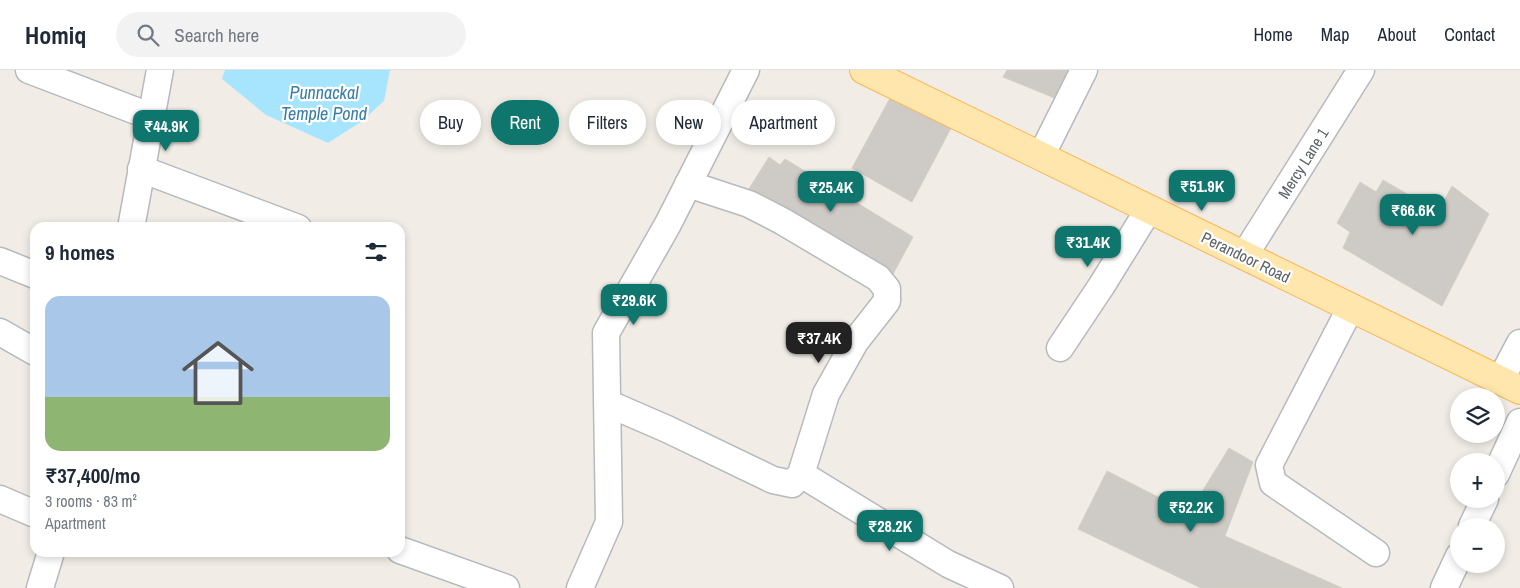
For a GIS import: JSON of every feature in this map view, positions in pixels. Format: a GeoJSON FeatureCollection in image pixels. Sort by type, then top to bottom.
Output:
{"type":"FeatureCollection","features":[{"type":"Feature","properties":{"kind":"main road","name":"Perandoor Road"},"geometry":{"type":"LineString","coordinates":[[864,70],[892,76],[1041,156],[1510,385]]}},
{"type":"Feature","properties":{"kind":"street"},"geometry":{"type":"LineString","coordinates":[[29,70],[152,116]]}},
{"type":"Feature","properties":{"kind":"street"},"geometry":{"type":"LineString","coordinates":[[132,222],[160,70]]}},
{"type":"Feature","properties":{"kind":"street"},"geometry":{"type":"LineString","coordinates":[[580,588],[609,522],[606,333],[688,184],[746,70]]}},
{"type":"Feature","properties":{"kind":"street"},"geometry":{"type":"LineString","coordinates":[[1041,156],[1084,70]]}},
{"type":"Feature","properties":{"kind":"street","name":"Mercy Lane 1"},"geometry":{"type":"LineString","coordinates":[[1244,256],[1361,70]]}},
{"type":"Feature","properties":{"kind":"street"},"geometry":{"type":"LineString","coordinates":[[141,169],[282,222]]}},
{"type":"Feature","properties":{"kind":"street"},"geometry":{"type":"LineString","coordinates":[[607,403],[667,429],[773,480],[792,484],[801,474],[826,394],[855,342],[887,301],[887,289],[878,278],[782,221],[749,204],[688,184]]}},
{"type":"Feature","properties":{"kind":"street"},"geometry":{"type":"LineString","coordinates":[[1060,348],[1149,209]]}},
{"type":"Feature","properties":{"kind":"street"},"geometry":{"type":"LineString","coordinates":[[0,261],[30,273]]}},
{"type":"Feature","properties":{"kind":"street"},"geometry":{"type":"LineString","coordinates":[[1351,307],[1269,465],[1274,484],[1376,552]]}},
{"type":"Feature","properties":{"kind":"street"},"geometry":{"type":"LineString","coordinates":[[0,332],[30,349]]}},
{"type":"Feature","properties":{"kind":"street"},"geometry":{"type":"LineString","coordinates":[[1510,385],[1520,343]]}},
{"type":"Feature","properties":{"kind":"street"},"geometry":{"type":"LineString","coordinates":[[1505,454],[1520,422]]}},
{"type":"Feature","properties":{"kind":"street"},"geometry":{"type":"LineString","coordinates":[[801,474],[948,564],[1000,588]]}},
{"type":"Feature","properties":{"kind":"street"},"geometry":{"type":"LineString","coordinates":[[0,499],[30,512]]}},
{"type":"Feature","properties":{"kind":"street"},"geometry":{"type":"LineString","coordinates":[[405,552],[506,588]]}},
{"type":"Feature","properties":{"kind":"street"},"geometry":{"type":"LineString","coordinates":[[48,586],[50,557]]}},
{"type":"Feature","properties":{"kind":"street"},"geometry":{"type":"LineString","coordinates":[[1444,588],[1451,573]]}},
{"type":"Feature","properties":{"kind":"water","name":"Punnackal Temple Pond"},"geometry":{"type":"Polygon","coordinates":[[[225,70],[390,70],[384,101],[361,122],[328,143],[266,115],[222,79],[225,70]]]}},
{"type":"Feature","properties":{"kind":"building"},"geometry":{"type":"Polygon","coordinates":[[[1007,70],[1077,70],[1062,101],[1003,77],[1007,70]]]}},
{"type":"Feature","properties":{"kind":"building"},"geometry":{"type":"Polygon","coordinates":[[[899,95],[951,120],[951,128],[912,202],[852,168],[889,100],[899,95]]]}},
{"type":"Feature","properties":{"kind":"building"},"geometry":{"type":"Polygon","coordinates":[[[769,157],[780,165],[785,159],[913,237],[893,274],[747,192],[769,157]]]}},
{"type":"Feature","properties":{"kind":"building"},"geometry":{"type":"Polygon","coordinates":[[[1383,180],[1438,212],[1452,186],[1489,214],[1442,306],[1343,248],[1350,232],[1337,223],[1360,182],[1376,192],[1383,180]]]}},
{"type":"Feature","properties":{"kind":"building"},"geometry":{"type":"Polygon","coordinates":[[[1229,448],[1253,462],[1225,536],[1342,588],[1201,588],[1078,529],[1107,471],[1189,513],[1229,448]]]}}]}
